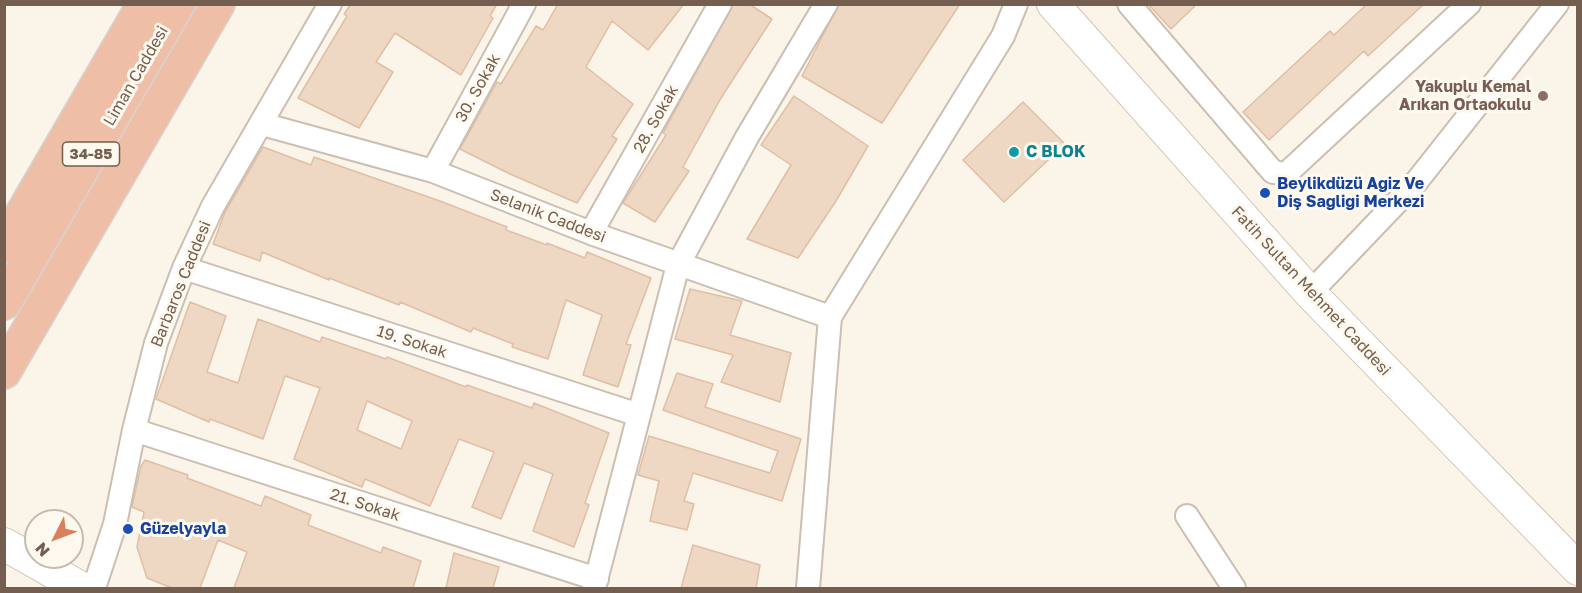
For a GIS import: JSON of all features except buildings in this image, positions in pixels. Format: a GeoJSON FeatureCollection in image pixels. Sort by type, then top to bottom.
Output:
{"type":"FeatureCollection","features":[{"type":"Feature","properties":{"kind":"highway","name":"Liman Caddesi"},"geometry":{"type":"LineString","coordinates":[[4,245],[144,4]]}},
{"type":"Feature","properties":{"kind":"highway","name":"Liman Caddesi"},"geometry":{"type":"LineString","coordinates":[[4,303],[178,4]]}},
{"type":"Feature","properties":{"kind":"highway"},"geometry":{"type":"LineString","coordinates":[[4,372],[218,4]]}},
{"type":"Feature","properties":{"kind":"main road","name":"Fatih Sultan Mehmet Caddesi"},"geometry":{"type":"LineString","coordinates":[[1053,4],[1310,293],[1578,569]]}},
{"type":"Feature","properties":{"kind":"main road"},"geometry":{"type":"LineString","coordinates":[[4,544],[81,588]]}},
{"type":"Feature","properties":{"kind":"street","name":"Barbaros Caddesi"},"geometry":{"type":"LineString","coordinates":[[94,588],[116,524],[134,430],[156,343],[184,268],[213,206],[330,4]]}},
{"type":"Feature","properties":{"kind":"street","name":"30. Sokak"},"geometry":{"type":"LineString","coordinates":[[433,171],[524,4]]}},
{"type":"Feature","properties":{"kind":"street","name":"28. Sokak"},"geometry":{"type":"LineString","coordinates":[[591,233],[720,4]]}},
{"type":"Feature","properties":{"kind":"street"},"geometry":{"type":"LineString","coordinates":[[595,584],[678,265],[747,138],[826,4]]}},
{"type":"Feature","properties":{"kind":"street"},"geometry":{"type":"LineString","coordinates":[[808,588],[830,317],[1003,36],[1016,4]]}},
{"type":"Feature","properties":{"kind":"street"},"geometry":{"type":"LineString","coordinates":[[1129,4],[1273,172],[1286,174],[1469,4]]}},
{"type":"Feature","properties":{"kind":"street"},"geometry":{"type":"LineString","coordinates":[[1310,293],[1417,181],[1557,4]]}},
{"type":"Feature","properties":{"kind":"street","name":"Selanik Caddesi"},"geometry":{"type":"LineString","coordinates":[[262,124],[433,171],[678,265],[830,317]]}},
{"type":"Feature","properties":{"kind":"street","name":"19. Sokak"},"geometry":{"type":"LineString","coordinates":[[184,268],[639,415]]}},
{"type":"Feature","properties":{"kind":"street","name":"21. Sokak"},"geometry":{"type":"LineString","coordinates":[[134,430],[595,584]]}},
{"type":"Feature","properties":{"kind":"street"},"geometry":{"type":"LineString","coordinates":[[1187,516],[1234,588]]}},
{"type":"Feature","properties":{"kind":"place","name":"Yakuplu Kemal Arıkan Ortaokulu"},"geometry":{"type":"Point","coordinates":[1543,96]}},
{"type":"Feature","properties":{"kind":"place","name":"C BLOK"},"geometry":{"type":"Point","coordinates":[1014,152]}},
{"type":"Feature","properties":{"kind":"place","name":"Beylikdüzü Ağiz Ve Diş Sağliği Merkezi"},"geometry":{"type":"Point","coordinates":[1265,193]}},
{"type":"Feature","properties":{"kind":"place","name":"Güzelyayla"},"geometry":{"type":"Point","coordinates":[128,529]}}]}
